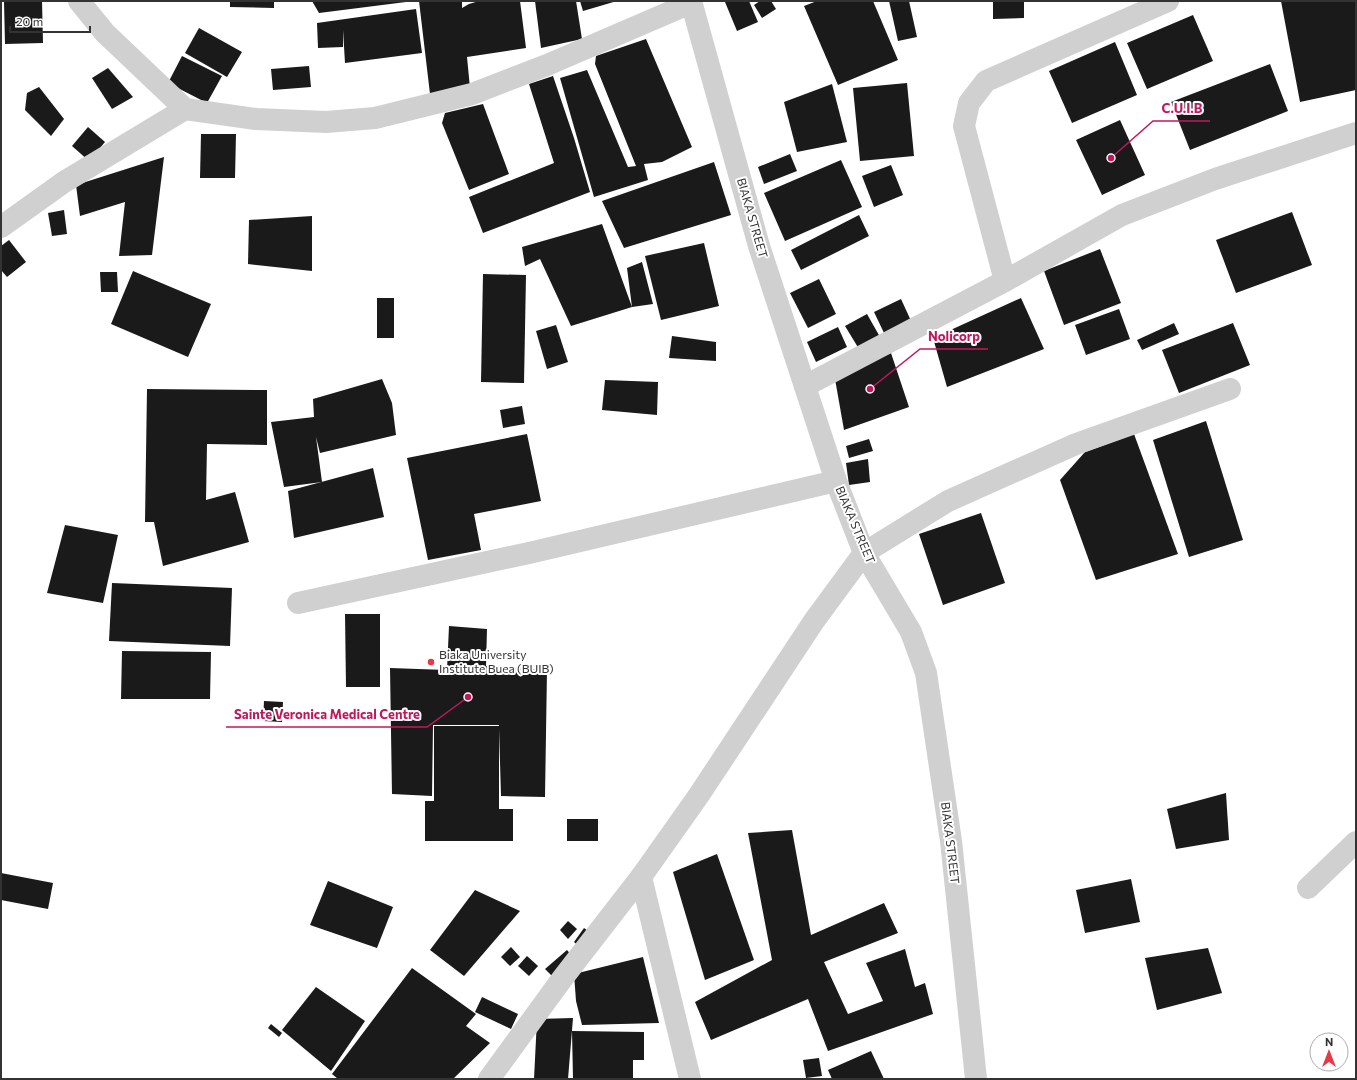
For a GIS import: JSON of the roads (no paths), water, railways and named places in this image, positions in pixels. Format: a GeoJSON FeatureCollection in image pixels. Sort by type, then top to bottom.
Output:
{"type":"FeatureCollection","features":[{"type":"Feature","properties":{"kind":"street"},"geometry":{"type":"LineString","coordinates":[[79,1],[105,33],[185,109],[256,119],[326,122],[375,118],[472,94],[547,65],[691,2]]}},
{"type":"Feature","properties":{"kind":"street"},"geometry":{"type":"LineString","coordinates":[[1005,281],[964,126],[969,104],[986,81],[1168,1]]}},
{"type":"Feature","properties":{"kind":"street","name":"BIAKA STREET"},"geometry":{"type":"LineString","coordinates":[[691,2],[760,246],[836,481],[864,553],[911,632],[926,673],[951,841],[976,1079]]}},
{"type":"Feature","properties":{"kind":"street"},"geometry":{"type":"LineString","coordinates":[[1,227],[64,182],[185,109]]}},
{"type":"Feature","properties":{"kind":"street"},"geometry":{"type":"LineString","coordinates":[[805,386],[1005,281],[1122,215],[1215,179],[1356,133]]}},
{"type":"Feature","properties":{"kind":"street"},"geometry":{"type":"LineString","coordinates":[[488,1079],[562,979],[641,877],[699,795],[814,621],[864,553],[948,501],[1076,444],[1230,389]]}},
{"type":"Feature","properties":{"kind":"street"},"geometry":{"type":"LineString","coordinates":[[298,603],[529,553],[836,481]]}},
{"type":"Feature","properties":{"kind":"street"},"geometry":{"type":"LineString","coordinates":[[1308,888],[1356,842]]}},
{"type":"Feature","properties":{"kind":"street"},"geometry":{"type":"LineString","coordinates":[[641,877],[690,1079]]}},
{"type":"Feature","properties":{"kind":"place","name":"C.U.I.B"},"geometry":{"type":"Point","coordinates":[1111,158]}},
{"type":"Feature","properties":{"kind":"place","name":"Nolicorp"},"geometry":{"type":"Point","coordinates":[870,389]}},
{"type":"Feature","properties":{"kind":"place","name":"Biaka University Institute Buea (BUIB)"},"geometry":{"type":"Point","coordinates":[431,662]}},
{"type":"Feature","properties":{"kind":"place","name":"Sainte Veronica Medical Centre"},"geometry":{"type":"Point","coordinates":[468,697]}}]}
